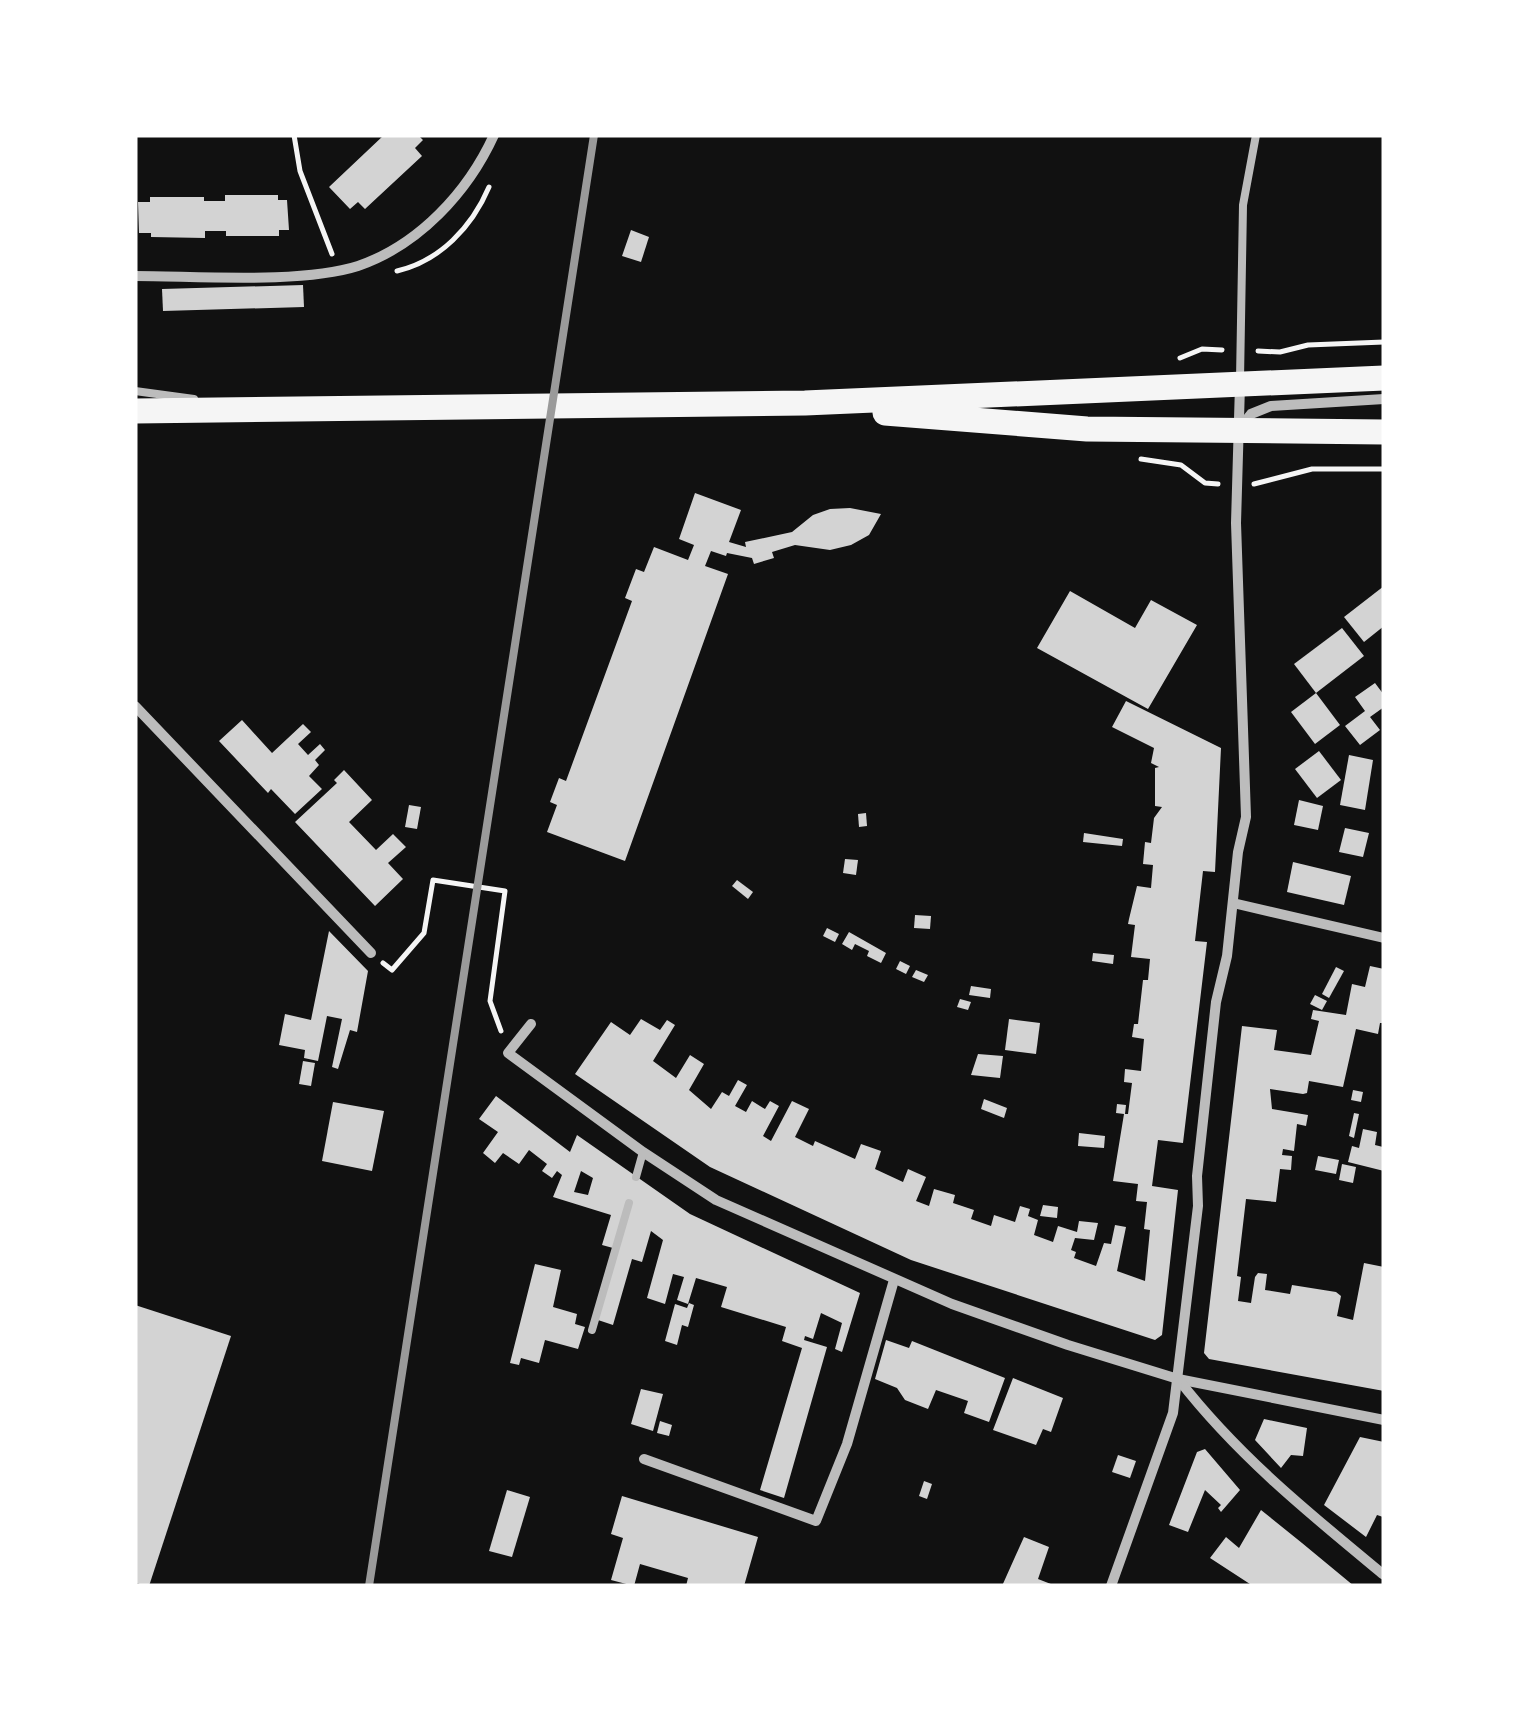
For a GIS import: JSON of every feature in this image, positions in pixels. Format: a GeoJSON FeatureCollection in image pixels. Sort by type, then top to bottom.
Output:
{"type":"FeatureCollection","features":[{"type":"Feature","properties":{"kind":"main road"},"geometry":{"type":"LineString","coordinates":[[135,412],[806,403],[1384,378]]}},
{"type":"Feature","properties":{"kind":"main road"},"geometry":{"type":"LineString","coordinates":[[806,403],[1037,426],[1384,432]]}},
{"type":"Feature","properties":{"kind":"street"},"geometry":{"type":"LineString","coordinates":[[135,276],[290,275],[338,270],[375,259],[429,224],[462,187],[494,135]]}},
{"type":"Feature","properties":{"kind":"street"},"geometry":{"type":"LineString","coordinates":[[1111,1586],[1168,1432],[1178,1379],[1214,1022],[1228,956],[1248,789],[1236,523],[1240,384]]}},
{"type":"Feature","properties":{"kind":"street"},"geometry":{"type":"LineString","coordinates":[[1237,432],[1251,414],[1271,406],[1384,400]]}},
{"type":"Feature","properties":{"kind":"street"},"geometry":{"type":"LineString","coordinates":[[135,706],[370,954]]}},
{"type":"Feature","properties":{"kind":"street"},"geometry":{"type":"LineString","coordinates":[[1233,902],[1384,938]]}},
{"type":"Feature","properties":{"kind":"street"},"geometry":{"type":"LineString","coordinates":[[531,1024],[508,1053],[716,1200],[894,1280],[1014,1327],[1178,1379],[1384,1420]]}},
{"type":"Feature","properties":{"kind":"street"},"geometry":{"type":"LineString","coordinates":[[644,1458],[816,1521],[846,1444],[894,1280]]}},
{"type":"Feature","properties":{"kind":"street"},"geometry":{"type":"LineString","coordinates":[[1178,1379],[1236,1448],[1384,1575]]}},
{"type":"Feature","properties":{"kind":"lane"},"geometry":{"type":"LineString","coordinates":[[1240,384],[1243,205],[1256,135]]}},
{"type":"Feature","properties":{"kind":"lane"},"geometry":{"type":"LineString","coordinates":[[135,391],[258,410]]}},
{"type":"Feature","properties":{"kind":"lane"},"geometry":{"type":"LineString","coordinates":[[636,1177],[643,1152]]}},
{"type":"Feature","properties":{"kind":"lane"},"geometry":{"type":"LineString","coordinates":[[592,1330],[629,1203]]}},
{"type":"Feature","properties":{"kind":"path"},"geometry":{"type":"LineString","coordinates":[[294,135],[300,171],[338,270]]}},
{"type":"Feature","properties":{"kind":"path"},"geometry":{"type":"LineString","coordinates":[[1280,352],[1308,344],[1384,342]]}},
{"type":"Feature","properties":{"kind":"path"},"geometry":{"type":"LineString","coordinates":[[1181,358],[1209,350]]}},
{"type":"Feature","properties":{"kind":"path"},"geometry":{"type":"LineString","coordinates":[[1178,464],[1205,483]]}},
{"type":"Feature","properties":{"kind":"path"},"geometry":{"type":"LineString","coordinates":[[1258,484],[1312,469],[1384,470]]}},
{"type":"Feature","properties":{"kind":"path"},"geometry":{"type":"LineString","coordinates":[[392,970],[424,933],[433,880],[505,891],[490,1001],[508,1053]]}},
{"type":"Feature","properties":{"kind":"building"},"geometry":{"type":"Polygon","coordinates":[[[384,135],[418,135],[423,140],[415,148],[422,156],[365,209],[358,202],[350,209],[329,187],[384,135]]]}},
{"type":"Feature","properties":{"kind":"building"},"geometry":{"type":"Polygon","coordinates":[[[225,195],[278,195],[278,200],[287,200],[289,230],[279,230],[279,236],[226,236],[226,231],[205,231],[205,238],[151,237],[151,233],[139,233],[138,202],[150,202],[150,197],[225,201],[225,195]]]}},
{"type":"Feature","properties":{"kind":"building"},"geometry":{"type":"Polygon","coordinates":[[[631,230],[649,237],[641,262],[622,256],[631,230]]]}},
{"type":"Feature","properties":{"kind":"building"},"geometry":{"type":"Polygon","coordinates":[[[303,285],[304,307],[163,311],[162,289],[303,285]]]}},
{"type":"Feature","properties":{"kind":"building"},"geometry":{"type":"Polygon","coordinates":[[[695,493],[741,510],[729,542],[746,547],[745,542],[792,532],[813,515],[830,509],[881,514],[869,535],[830,550],[795,545],[772,552],[774,558],[754,564],[752,558],[711,551],[705,566],[728,574],[625,861],[547,832],[557,805],[550,802],[559,778],[566,781],[632,601],[625,598],[636,569],[644,572],[654,547],[688,560],[694,545],[679,539],[695,493]]]}},
{"type":"Feature","properties":{"kind":"building"},"geometry":{"type":"Polygon","coordinates":[[[1384,586],[1384,626],[1364,642],[1344,617],[1384,586]]]}},
{"type":"Feature","properties":{"kind":"building"},"geometry":{"type":"Polygon","coordinates":[[[1070,591],[1135,628],[1151,600],[1197,625],[1148,709],[1037,648],[1070,591]]]}},
{"type":"Feature","properties":{"kind":"building"},"geometry":{"type":"Polygon","coordinates":[[[1342,628],[1364,656],[1316,693],[1294,664],[1342,628]]]}},
{"type":"Feature","properties":{"kind":"building"},"geometry":{"type":"Polygon","coordinates":[[[1375,683],[1384,695],[1384,707],[1370,717],[1380,730],[1360,745],[1345,726],[1365,711],[1355,697],[1375,683]]]}},
{"type":"Feature","properties":{"kind":"building"},"geometry":{"type":"Polygon","coordinates":[[[1316,693],[1340,725],[1315,744],[1291,712],[1316,693]]]}},
{"type":"Feature","properties":{"kind":"building"},"geometry":{"type":"Polygon","coordinates":[[[1126,701],[1221,748],[1215,872],[1203,871],[1195,941],[1207,942],[1183,1143],[1158,1140],[1152,1186],[1178,1190],[1162,1335],[1155,1340],[911,1260],[710,1167],[575,1074],[611,1022],[630,1035],[641,1019],[660,1030],[667,1020],[675,1025],[653,1061],[676,1078],[690,1055],[704,1064],[689,1090],[711,1109],[722,1092],[729,1096],[738,1080],[747,1085],[735,1106],[746,1112],[752,1101],[765,1109],[770,1101],[779,1106],[763,1136],[771,1141],[792,1101],[809,1109],[795,1137],[813,1146],[815,1141],[855,1159],[861,1144],[881,1151],[875,1169],[903,1182],[908,1169],[926,1177],[916,1201],[929,1206],[934,1189],[955,1195],[953,1203],[974,1210],[971,1219],[991,1226],[994,1215],[1015,1222],[1020,1206],[1030,1209],[1028,1216],[1038,1220],[1034,1235],[1053,1242],[1058,1226],[1077,1232],[1079,1221],[1098,1223],[1094,1240],[1075,1238],[1071,1250],[1076,1252],[1074,1258],[1096,1266],[1104,1243],[1111,1244],[1115,1225],[1126,1227],[1117,1271],[1145,1281],[1150,1230],[1144,1229],[1147,1202],[1136,1201],[1138,1184],[1113,1181],[1124,1114],[1116,1113],[1117,1104],[1126,1105],[1128,1114],[1132,1083],[1124,1082],[1125,1069],[1141,1071],[1144,1039],[1132,1037],[1150,959],[1131,957],[1135,925],[1128,924],[1137,886],[1151,888],[1153,865],[1143,864],[1145,842],[1151,843],[1154,818],[1162,807],[1155,806],[1155,768],[1159,767],[1151,763],[1154,748],[1112,727],[1126,701]]]}},
{"type":"Feature","properties":{"kind":"building"},"geometry":{"type":"Polygon","coordinates":[[[242,720],[272,753],[303,724],[311,732],[298,744],[308,755],[320,744],[325,750],[315,760],[319,765],[309,776],[322,789],[295,814],[271,789],[268,793],[219,741],[242,720]]]}},
{"type":"Feature","properties":{"kind":"building"},"geometry":{"type":"Polygon","coordinates":[[[1319,751],[1341,780],[1317,798],[1295,769],[1319,751]]]}},
{"type":"Feature","properties":{"kind":"building"},"geometry":{"type":"Polygon","coordinates":[[[1349,755],[1373,760],[1365,810],[1340,805],[1349,755]]]}},
{"type":"Feature","properties":{"kind":"building"},"geometry":{"type":"Polygon","coordinates":[[[344,770],[372,800],[349,822],[376,850],[393,834],[406,847],[388,863],[403,879],[375,906],[295,822],[337,783],[334,780],[344,770]]]}},
{"type":"Feature","properties":{"kind":"building"},"geometry":{"type":"Polygon","coordinates":[[[1299,800],[1323,806],[1318,830],[1294,825],[1299,800]]]}},
{"type":"Feature","properties":{"kind":"building"},"geometry":{"type":"Polygon","coordinates":[[[409,805],[421,807],[417,829],[405,827],[409,805]]]}},
{"type":"Feature","properties":{"kind":"building"},"geometry":{"type":"Polygon","coordinates":[[[866,813],[867,826],[859,827],[858,814],[866,813]]]}},
{"type":"Feature","properties":{"kind":"building"},"geometry":{"type":"Polygon","coordinates":[[[1345,828],[1369,833],[1363,857],[1339,852],[1345,828]]]}},
{"type":"Feature","properties":{"kind":"building"},"geometry":{"type":"Polygon","coordinates":[[[1084,833],[1123,839],[1122,846],[1083,842],[1084,833]]]}},
{"type":"Feature","properties":{"kind":"building"},"geometry":{"type":"Polygon","coordinates":[[[845,859],[858,860],[856,875],[843,873],[845,859]]]}},
{"type":"Feature","properties":{"kind":"building"},"geometry":{"type":"Polygon","coordinates":[[[1293,862],[1351,876],[1344,905],[1287,892],[1293,862]]]}},
{"type":"Feature","properties":{"kind":"building"},"geometry":{"type":"Polygon","coordinates":[[[737,880],[753,892],[748,899],[732,886],[737,880]]]}},
{"type":"Feature","properties":{"kind":"building"},"geometry":{"type":"Polygon","coordinates":[[[915,915],[931,916],[930,929],[914,928],[915,915]]]}},
{"type":"Feature","properties":{"kind":"building"},"geometry":{"type":"Polygon","coordinates":[[[827,928],[839,934],[835,942],[823,936],[827,928]]]}},
{"type":"Feature","properties":{"kind":"building"},"geometry":{"type":"Polygon","coordinates":[[[329,931],[368,971],[357,1032],[350,1030],[338,1069],[332,1067],[342,1019],[327,1016],[318,1061],[304,1058],[305,1050],[279,1045],[285,1014],[311,1020],[329,931]]]}},
{"type":"Feature","properties":{"kind":"building"},"geometry":{"type":"Polygon","coordinates":[[[849,932],[886,953],[881,963],[855,944],[852,950],[842,944],[849,932]]]}},
{"type":"Feature","properties":{"kind":"building"},"geometry":{"type":"Polygon","coordinates":[[[1093,953],[1114,955],[1113,964],[1092,961],[1093,953]]]}},
{"type":"Feature","properties":{"kind":"building"},"geometry":{"type":"Polygon","coordinates":[[[900,961],[910,966],[906,974],[896,969],[900,961]]]}},
{"type":"Feature","properties":{"kind":"building"},"geometry":{"type":"Polygon","coordinates":[[[1370,966],[1384,969],[1384,1023],[1380,1023],[1378,1034],[1356,1029],[1343,1087],[1309,1081],[1307,1093],[1303,1094],[1270,1089],[1272,1109],[1308,1115],[1306,1126],[1297,1124],[1294,1151],[1283,1149],[1282,1155],[1292,1156],[1291,1170],[1280,1169],[1276,1202],[1246,1199],[1237,1276],[1241,1277],[1238,1301],[1251,1303],[1255,1277],[1258,1273],[1267,1274],[1265,1290],[1290,1294],[1292,1285],[1336,1292],[1341,1296],[1337,1316],[1353,1320],[1364,1263],[1384,1267],[1384,1391],[1209,1359],[1204,1353],[1242,1026],[1277,1030],[1274,1050],[1311,1055],[1319,1021],[1311,1019],[1313,1010],[1346,1015],[1352,984],[1365,987],[1370,966]]]}},
{"type":"Feature","properties":{"kind":"building"},"geometry":{"type":"Polygon","coordinates":[[[1336,967],[1344,971],[1329,998],[1322,994],[1336,967]]]}},
{"type":"Feature","properties":{"kind":"building"},"geometry":{"type":"Polygon","coordinates":[[[916,970],[928,975],[924,982],[912,977],[916,970]]]}},
{"type":"Feature","properties":{"kind":"building"},"geometry":{"type":"Polygon","coordinates":[[[971,986],[991,989],[990,998],[969,995],[971,986]]]}},
{"type":"Feature","properties":{"kind":"building"},"geometry":{"type":"Polygon","coordinates":[[[1315,995],[1327,1001],[1322,1010],[1310,1004],[1315,995]]]}},
{"type":"Feature","properties":{"kind":"building"},"geometry":{"type":"Polygon","coordinates":[[[960,999],[971,1002],[968,1010],[957,1007],[960,999]]]}},
{"type":"Feature","properties":{"kind":"building"},"geometry":{"type":"Polygon","coordinates":[[[1009,1019],[1040,1023],[1036,1054],[1005,1050],[1009,1019]]]}},
{"type":"Feature","properties":{"kind":"building"},"geometry":{"type":"Polygon","coordinates":[[[978,1054],[1003,1056],[1000,1078],[971,1075],[978,1054]]]}},
{"type":"Feature","properties":{"kind":"building"},"geometry":{"type":"Polygon","coordinates":[[[303,1061],[315,1063],[311,1086],[299,1084],[303,1061]]]}},
{"type":"Feature","properties":{"kind":"building"},"geometry":{"type":"Polygon","coordinates":[[[1353,1090],[1363,1092],[1361,1102],[1351,1100],[1353,1090]]]}},
{"type":"Feature","properties":{"kind":"building"},"geometry":{"type":"Polygon","coordinates":[[[496,1096],[570,1152],[577,1135],[690,1214],[860,1293],[842,1352],[835,1349],[842,1323],[821,1313],[813,1339],[805,1336],[804,1340],[827,1347],[784,1498],[760,1490],[802,1348],[782,1341],[786,1327],[721,1307],[727,1287],[696,1278],[688,1304],[677,1300],[684,1277],[673,1274],[665,1304],[647,1298],[663,1240],[651,1231],[642,1262],[632,1259],[613,1325],[598,1320],[613,1248],[602,1245],[611,1215],[553,1197],[562,1175],[557,1171],[552,1178],[542,1171],[547,1164],[529,1150],[519,1164],[503,1153],[495,1163],[483,1153],[498,1132],[479,1119],[496,1096]],[[581,1171],[574,1192],[588,1195],[593,1178],[581,1171]]]}},
{"type":"Feature","properties":{"kind":"building"},"geometry":{"type":"Polygon","coordinates":[[[984,1099],[1007,1108],[1004,1118],[981,1109],[984,1099]]]}},
{"type":"Feature","properties":{"kind":"building"},"geometry":{"type":"Polygon","coordinates":[[[333,1102],[384,1111],[372,1171],[322,1161],[333,1102]]]}},
{"type":"Feature","properties":{"kind":"building"},"geometry":{"type":"Polygon","coordinates":[[[1354,1113],[1359,1114],[1354,1138],[1349,1136],[1354,1113]]]}},
{"type":"Feature","properties":{"kind":"building"},"geometry":{"type":"Polygon","coordinates":[[[1363,1129],[1377,1132],[1375,1145],[1383,1147],[1384,1171],[1348,1162],[1352,1146],[1359,1148],[1363,1129]]]}},
{"type":"Feature","properties":{"kind":"building"},"geometry":{"type":"Polygon","coordinates":[[[1079,1133],[1105,1136],[1104,1148],[1078,1146],[1079,1133]]]}},
{"type":"Feature","properties":{"kind":"building"},"geometry":{"type":"Polygon","coordinates":[[[1318,1156],[1339,1160],[1336,1174],[1315,1170],[1318,1156]]]}},
{"type":"Feature","properties":{"kind":"building"},"geometry":{"type":"Polygon","coordinates":[[[1342,1164],[1356,1167],[1353,1183],[1339,1180],[1342,1164]]]}},
{"type":"Feature","properties":{"kind":"building"},"geometry":{"type":"Polygon","coordinates":[[[1043,1205],[1058,1207],[1057,1218],[1040,1216],[1043,1205]]]}},
{"type":"Feature","properties":{"kind":"building"},"geometry":{"type":"Polygon","coordinates":[[[535,1264],[561,1270],[553,1307],[577,1314],[575,1324],[585,1327],[578,1349],[545,1340],[539,1363],[521,1358],[519,1365],[510,1363],[535,1264]]]}},
{"type":"Feature","properties":{"kind":"building"},"geometry":{"type":"Polygon","coordinates":[[[689,1303],[694,1305],[688,1327],[682,1325],[677,1345],[665,1341],[675,1304],[687,1308],[689,1303]]]}},
{"type":"Feature","properties":{"kind":"building"},"geometry":{"type":"Polygon","coordinates":[[[135,1305],[231,1336],[149,1586],[135,1583],[135,1305]]]}},
{"type":"Feature","properties":{"kind":"building"},"geometry":{"type":"Polygon","coordinates":[[[886,1340],[909,1348],[912,1341],[1005,1378],[989,1422],[964,1413],[968,1401],[936,1390],[928,1409],[905,1400],[897,1388],[875,1379],[886,1340]]]}},
{"type":"Feature","properties":{"kind":"building"},"geometry":{"type":"Polygon","coordinates":[[[1013,1378],[1063,1398],[1051,1432],[1043,1429],[1036,1445],[993,1430],[1013,1378]]]}},
{"type":"Feature","properties":{"kind":"building"},"geometry":{"type":"Polygon","coordinates":[[[641,1389],[663,1394],[653,1431],[631,1424],[641,1389]]]}},
{"type":"Feature","properties":{"kind":"building"},"geometry":{"type":"Polygon","coordinates":[[[1264,1419],[1307,1428],[1303,1456],[1291,1455],[1281,1468],[1255,1440],[1264,1419]]]}},
{"type":"Feature","properties":{"kind":"building"},"geometry":{"type":"Polygon","coordinates":[[[660,1421],[672,1425],[669,1436],[657,1433],[660,1421]]]}},
{"type":"Feature","properties":{"kind":"building"},"geometry":{"type":"Polygon","coordinates":[[[1360,1437],[1384,1442],[1384,1514],[1377,1515],[1366,1537],[1324,1505],[1360,1437]]]}},
{"type":"Feature","properties":{"kind":"building"},"geometry":{"type":"Polygon","coordinates":[[[1205,1449],[1240,1490],[1221,1512],[1221,1505],[1205,1490],[1188,1532],[1169,1525],[1197,1452],[1205,1449]]]}},
{"type":"Feature","properties":{"kind":"building"},"geometry":{"type":"Polygon","coordinates":[[[1118,1455],[1136,1461],[1130,1478],[1112,1472],[1118,1455]]]}},
{"type":"Feature","properties":{"kind":"building"},"geometry":{"type":"Polygon","coordinates":[[[924,1481],[932,1484],[927,1499],[919,1496],[924,1481]]]}},
{"type":"Feature","properties":{"kind":"building"},"geometry":{"type":"Polygon","coordinates":[[[507,1490],[530,1497],[512,1557],[489,1551],[507,1490]]]}},
{"type":"Feature","properties":{"kind":"building"},"geometry":{"type":"Polygon","coordinates":[[[622,1496],[758,1537],[744,1586],[686,1586],[688,1578],[640,1564],[634,1586],[611,1580],[623,1538],[611,1534],[622,1496]]]}},
{"type":"Feature","properties":{"kind":"building"},"geometry":{"type":"Polygon","coordinates":[[[1261,1510],[1354,1586],[1253,1586],[1210,1558],[1226,1537],[1239,1548],[1261,1510]]]}},
{"type":"Feature","properties":{"kind":"building"},"geometry":{"type":"Polygon","coordinates":[[[1024,1537],[1049,1547],[1038,1579],[1056,1586],[1002,1586],[1024,1537]]]}},
{"type":"Feature","properties":{"kind":"railway"},"geometry":{"type":"LineString","coordinates":[[369,1586],[594,135]]}}]}
